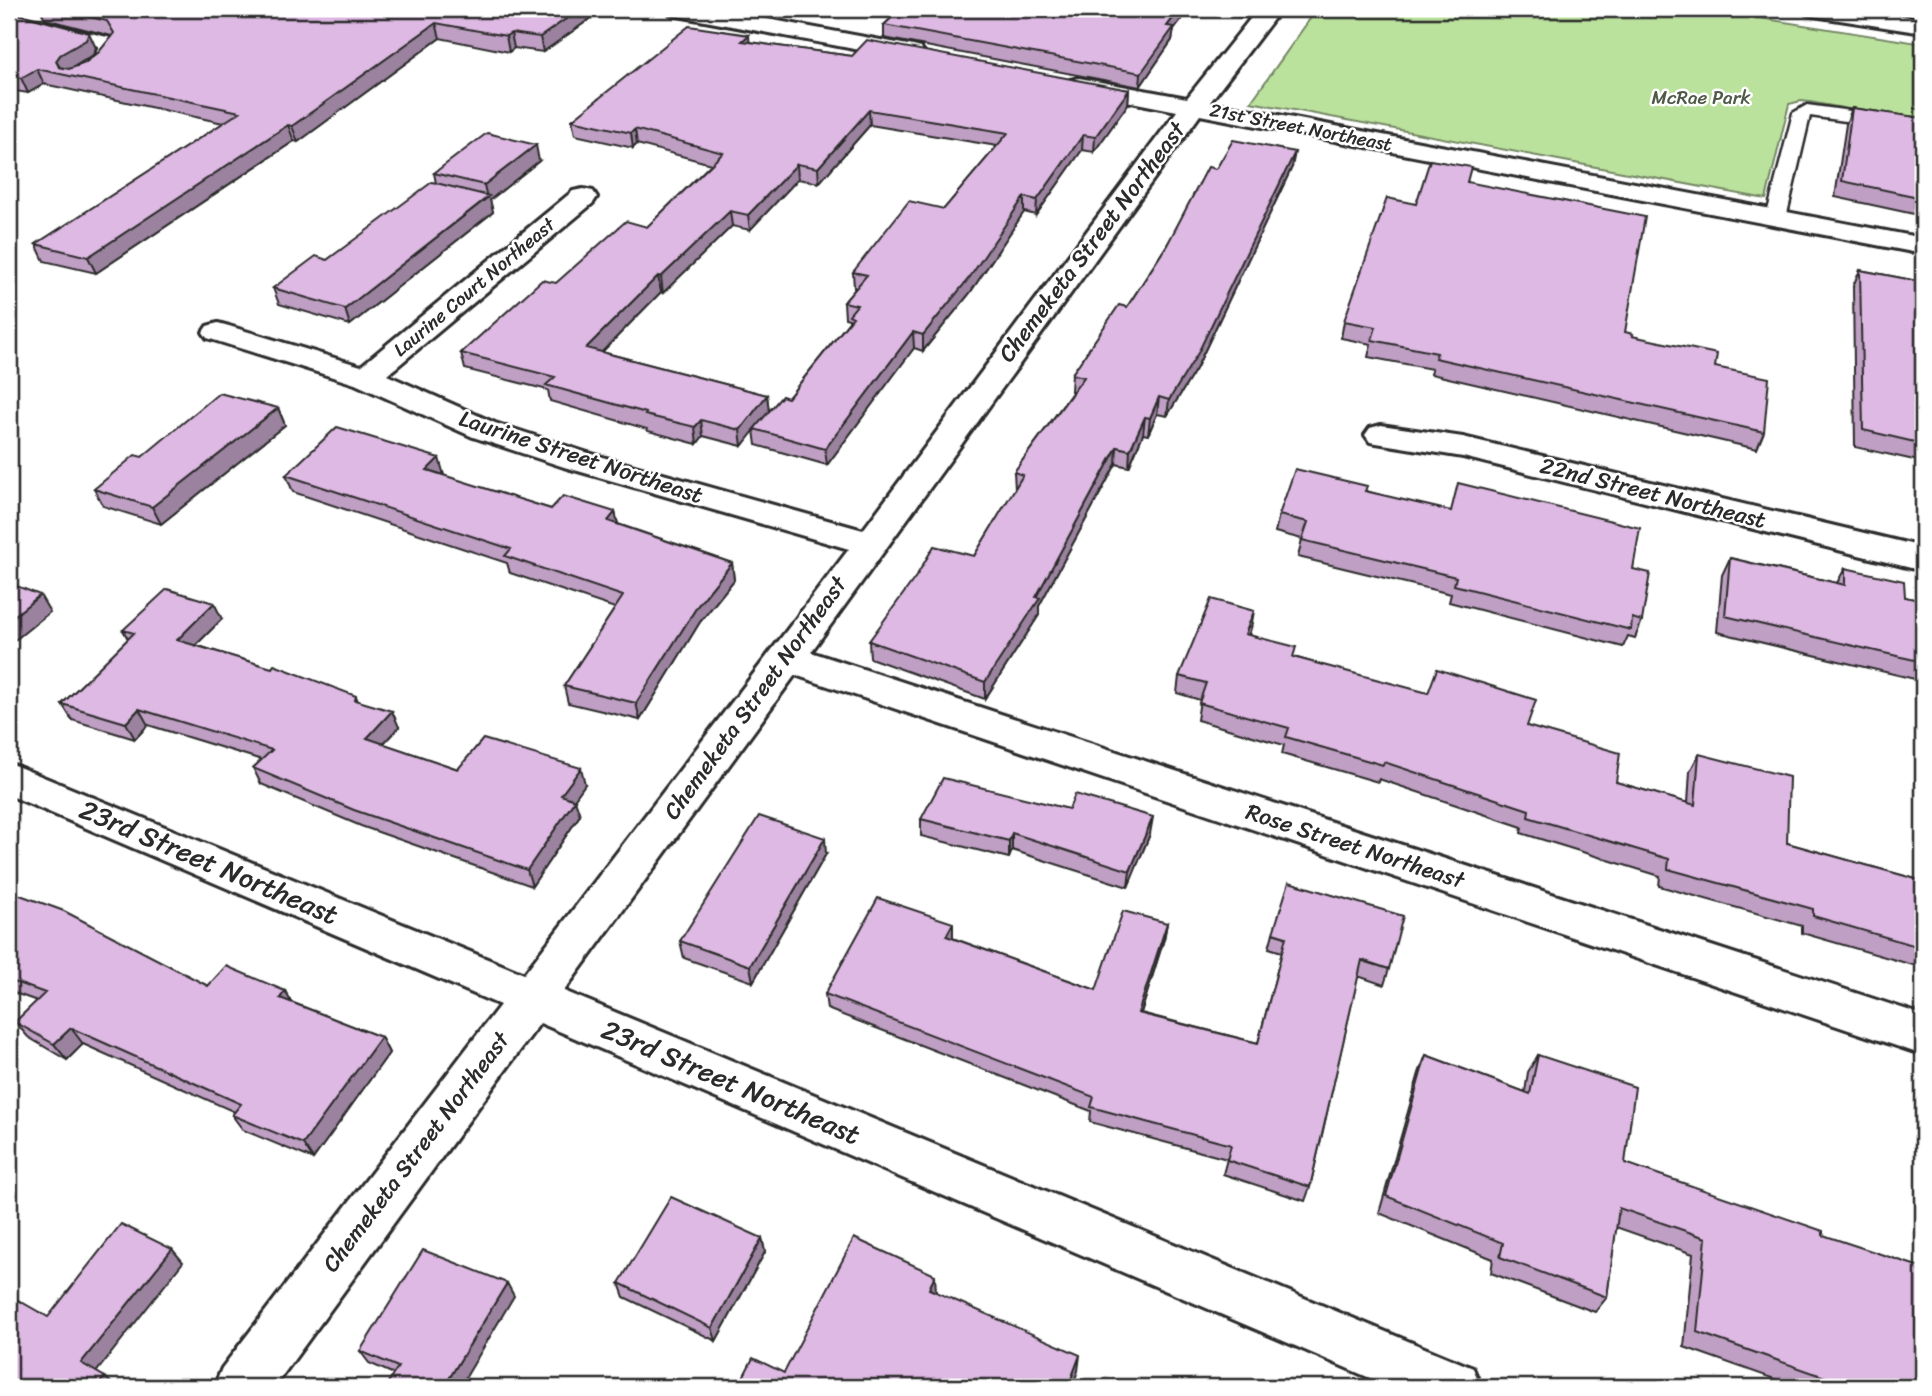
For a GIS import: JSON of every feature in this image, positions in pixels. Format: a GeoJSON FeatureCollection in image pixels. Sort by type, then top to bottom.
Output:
{"type":"FeatureCollection","features":[{"type":"Feature","properties":{"kind":"street"},"geometry":{"type":"LineString","coordinates":[[678,9],[936,58]]}},
{"type":"Feature","properties":{"kind":"street"},"geometry":{"type":"LineString","coordinates":[[1815,9],[1923,26]]}},
{"type":"Feature","properties":{"kind":"street","name":"Chemeketa Street Northeast"},"geometry":{"type":"LineString","coordinates":[[240,1387],[787,658],[869,543],[1193,107],[1256,11]]}},
{"type":"Feature","properties":{"kind":"street","name":"21st Street Northeast"},"geometry":{"type":"LineString","coordinates":[[1058,81],[1923,246]]}},
{"type":"Feature","properties":{"kind":"street","name":"Laurine Court Northeast"},"geometry":{"type":"LineString","coordinates":[[366,377],[583,197]]}},
{"type":"Feature","properties":{"kind":"street","name":"Laurine Street Northeast"},"geometry":{"type":"LineString","coordinates":[[218,332],[366,377],[484,430],[576,460],[869,543]]}},
{"type":"Feature","properties":{"kind":"street","name":"22nd Street Northeast"},"geometry":{"type":"LineString","coordinates":[[1381,435],[1463,447],[1923,559]]}},
{"type":"Feature","properties":{"kind":"street","name":"Rose Street Northeast"},"geometry":{"type":"LineString","coordinates":[[787,658],[1923,1035]]}},
{"type":"Feature","properties":{"kind":"street","name":"23rd Street Northeast"},"geometry":{"type":"LineString","coordinates":[[9,778],[1454,1387]]}},
{"type":"Feature","properties":{"kind":"lane"},"geometry":{"type":"LineString","coordinates":[[9,18],[105,42],[109,47],[102,60],[74,77]]}},
{"type":"Feature","properties":{"kind":"lane"},"geometry":{"type":"LineString","coordinates":[[1776,218],[1802,113],[1807,110],[1826,110],[1923,127]]}},
{"type":"Feature","properties":{"kind":"green space","name":"McRae Park"},"geometry":{"type":"Polygon","coordinates":[[[1317,9],[1702,9],[1918,43],[1919,122],[1810,102],[1789,104],[1766,199],[1251,102],[1317,9]]]}},
{"type":"Feature","properties":{"kind":"building"},"geometry":{"type":"Polygon","coordinates":[[[57,9],[580,9],[540,37],[511,33],[506,36],[436,23],[292,126],[288,125],[88,257],[36,244],[240,112],[37,69],[21,78],[9,76],[9,20],[18,14],[89,33],[86,40],[60,55],[56,61],[59,67],[69,69],[85,63],[99,52],[114,33],[107,21],[57,9]]]}},
{"type":"Feature","properties":{"kind":"building"},"geometry":{"type":"Polygon","coordinates":[[[901,9],[1180,9],[1167,26],[1174,27],[1141,73],[884,25],[901,9]]]}},
{"type":"Feature","properties":{"kind":"building"},"geometry":{"type":"Polygon","coordinates":[[[689,26],[749,35],[742,41],[852,56],[867,40],[1129,90],[1095,137],[1083,135],[1037,200],[1024,197],[970,277],[923,335],[913,332],[825,449],[754,429],[782,396],[788,398],[853,317],[849,315],[857,305],[844,302],[867,275],[853,272],[909,201],[944,209],[1008,133],[869,110],[818,168],[797,164],[748,215],[730,211],[661,277],[658,276],[586,348],[767,395],[740,430],[701,420],[695,427],[645,415],[646,413],[546,385],[555,377],[461,353],[542,280],[556,283],[626,221],[647,227],[723,153],[635,129],[631,133],[572,120],[689,26]]]}},
{"type":"Feature","properties":{"kind":"building"},"geometry":{"type":"Polygon","coordinates":[[[1852,108],[1923,118],[1923,198],[1842,181],[1852,108]]]}},
{"type":"Feature","properties":{"kind":"building"},"geometry":{"type":"Polygon","coordinates":[[[487,133],[536,145],[484,185],[434,173],[487,133]]]}},
{"type":"Feature","properties":{"kind":"building"},"geometry":{"type":"Polygon","coordinates":[[[1233,140],[1295,152],[1198,353],[1169,400],[1159,397],[1150,418],[1145,417],[1130,450],[1117,447],[1036,597],[1040,598],[985,682],[869,641],[917,575],[934,546],[974,556],[1023,475],[1014,472],[1084,377],[1072,374],[1119,305],[1127,307],[1167,245],[1208,167],[1216,169],[1233,140]]]}},
{"type":"Feature","properties":{"kind":"building"},"geometry":{"type":"Polygon","coordinates":[[[1430,160],[1471,167],[1467,182],[1645,217],[1625,332],[1633,334],[1632,336],[1717,354],[1715,367],[1769,378],[1764,432],[1435,358],[1437,353],[1372,340],[1376,327],[1344,321],[1387,198],[1416,204],[1430,160]]]}},
{"type":"Feature","properties":{"kind":"building"},"geometry":{"type":"Polygon","coordinates":[[[432,182],[489,196],[345,309],[273,288],[316,256],[327,260],[432,182]]]}},
{"type":"Feature","properties":{"kind":"building"},"geometry":{"type":"Polygon","coordinates":[[[1860,270],[1923,282],[1923,444],[1863,430],[1860,270]]]}},
{"type":"Feature","properties":{"kind":"building"},"geometry":{"type":"Polygon","coordinates":[[[219,393],[278,408],[152,507],[94,489],[135,455],[142,457],[219,393]]]}},
{"type":"Feature","properties":{"kind":"building"},"geometry":{"type":"Polygon","coordinates":[[[337,427],[439,458],[427,470],[551,509],[563,496],[615,512],[608,521],[732,563],[698,605],[636,703],[564,686],[623,596],[505,556],[511,549],[286,475],[337,427]]]}},
{"type":"Feature","properties":{"kind":"building"},"geometry":{"type":"Polygon","coordinates":[[[1295,469],[1367,486],[1365,491],[1451,511],[1458,483],[1640,528],[1633,569],[1650,573],[1642,621],[1632,618],[1631,630],[1454,585],[1456,577],[1302,540],[1308,522],[1279,515],[1295,469]]]}},
{"type":"Feature","properties":{"kind":"building"},"geometry":{"type":"Polygon","coordinates":[[[1730,558],[1845,585],[1845,568],[1904,581],[1905,597],[1923,601],[1923,662],[1725,616],[1730,558]]]}},
{"type":"Feature","properties":{"kind":"building"},"geometry":{"type":"Polygon","coordinates":[[[9,583],[40,595],[9,620],[9,583]]]}},
{"type":"Feature","properties":{"kind":"building"},"geometry":{"type":"Polygon","coordinates":[[[167,589],[214,603],[177,640],[272,668],[274,665],[356,696],[355,700],[392,711],[367,738],[458,769],[483,739],[581,768],[561,795],[575,800],[527,870],[354,810],[253,768],[272,750],[139,709],[126,723],[62,704],[134,633],[123,630],[167,589]]]}},
{"type":"Feature","properties":{"kind":"building"},"geometry":{"type":"Polygon","coordinates":[[[1211,599],[1254,611],[1245,634],[1296,647],[1293,657],[1428,693],[1437,669],[1536,700],[1527,726],[1620,753],[1616,782],[1695,805],[1699,754],[1789,777],[1787,843],[1923,881],[1923,948],[1813,916],[1813,909],[1668,869],[1669,859],[1528,817],[1529,810],[1384,762],[1383,765],[1286,737],[1289,728],[1199,703],[1206,683],[1179,676],[1211,599]]]}},
{"type":"Feature","properties":{"kind":"building"},"geometry":{"type":"Polygon","coordinates":[[[943,778],[1069,809],[1075,794],[1153,817],[1130,871],[1012,833],[1009,841],[921,819],[943,778]]]}},
{"type":"Feature","properties":{"kind":"building"},"geometry":{"type":"Polygon","coordinates":[[[759,816],[825,838],[750,966],[680,941],[759,816]]]}},
{"type":"Feature","properties":{"kind":"building"},"geometry":{"type":"Polygon","coordinates":[[[1289,882],[1403,916],[1389,969],[1362,960],[1310,1187],[1227,1160],[1231,1145],[1091,1107],[1094,1097],[825,994],[878,898],[953,923],[946,936],[1096,990],[1123,911],[1167,923],[1138,1013],[1258,1043],[1286,937],[1273,933],[1289,882]]]}},
{"type":"Feature","properties":{"kind":"building"},"geometry":{"type":"Polygon","coordinates":[[[9,891],[64,911],[208,986],[226,966],[285,991],[280,998],[381,1037],[303,1144],[232,1115],[241,1104],[71,1028],[54,1044],[15,1022],[45,993],[9,980],[9,891]]]}},
{"type":"Feature","properties":{"kind":"building"},"geometry":{"type":"Polygon","coordinates":[[[1426,1055],[1530,1094],[1538,1055],[1635,1087],[1625,1163],[1823,1231],[1823,1235],[1923,1268],[1923,1387],[1853,1387],[1697,1332],[1706,1238],[1619,1208],[1607,1297],[1500,1257],[1503,1243],[1386,1196],[1426,1055]]]}},
{"type":"Feature","properties":{"kind":"building"},"geometry":{"type":"Polygon","coordinates":[[[671,1197],[762,1238],[712,1328],[619,1283],[671,1197]]]}},
{"type":"Feature","properties":{"kind":"building"},"geometry":{"type":"Polygon","coordinates":[[[121,1224],[172,1249],[81,1363],[105,1377],[96,1387],[9,1387],[9,1295],[48,1317],[121,1224]]]}},
{"type":"Feature","properties":{"kind":"building"},"geometry":{"type":"Polygon","coordinates":[[[854,1238],[935,1275],[929,1289],[1080,1355],[1068,1387],[738,1387],[753,1358],[784,1373],[854,1238]]]}},
{"type":"Feature","properties":{"kind":"building"},"geometry":{"type":"Polygon","coordinates":[[[423,1250],[507,1283],[444,1387],[385,1387],[398,1367],[360,1351],[423,1250]]]}}]}
